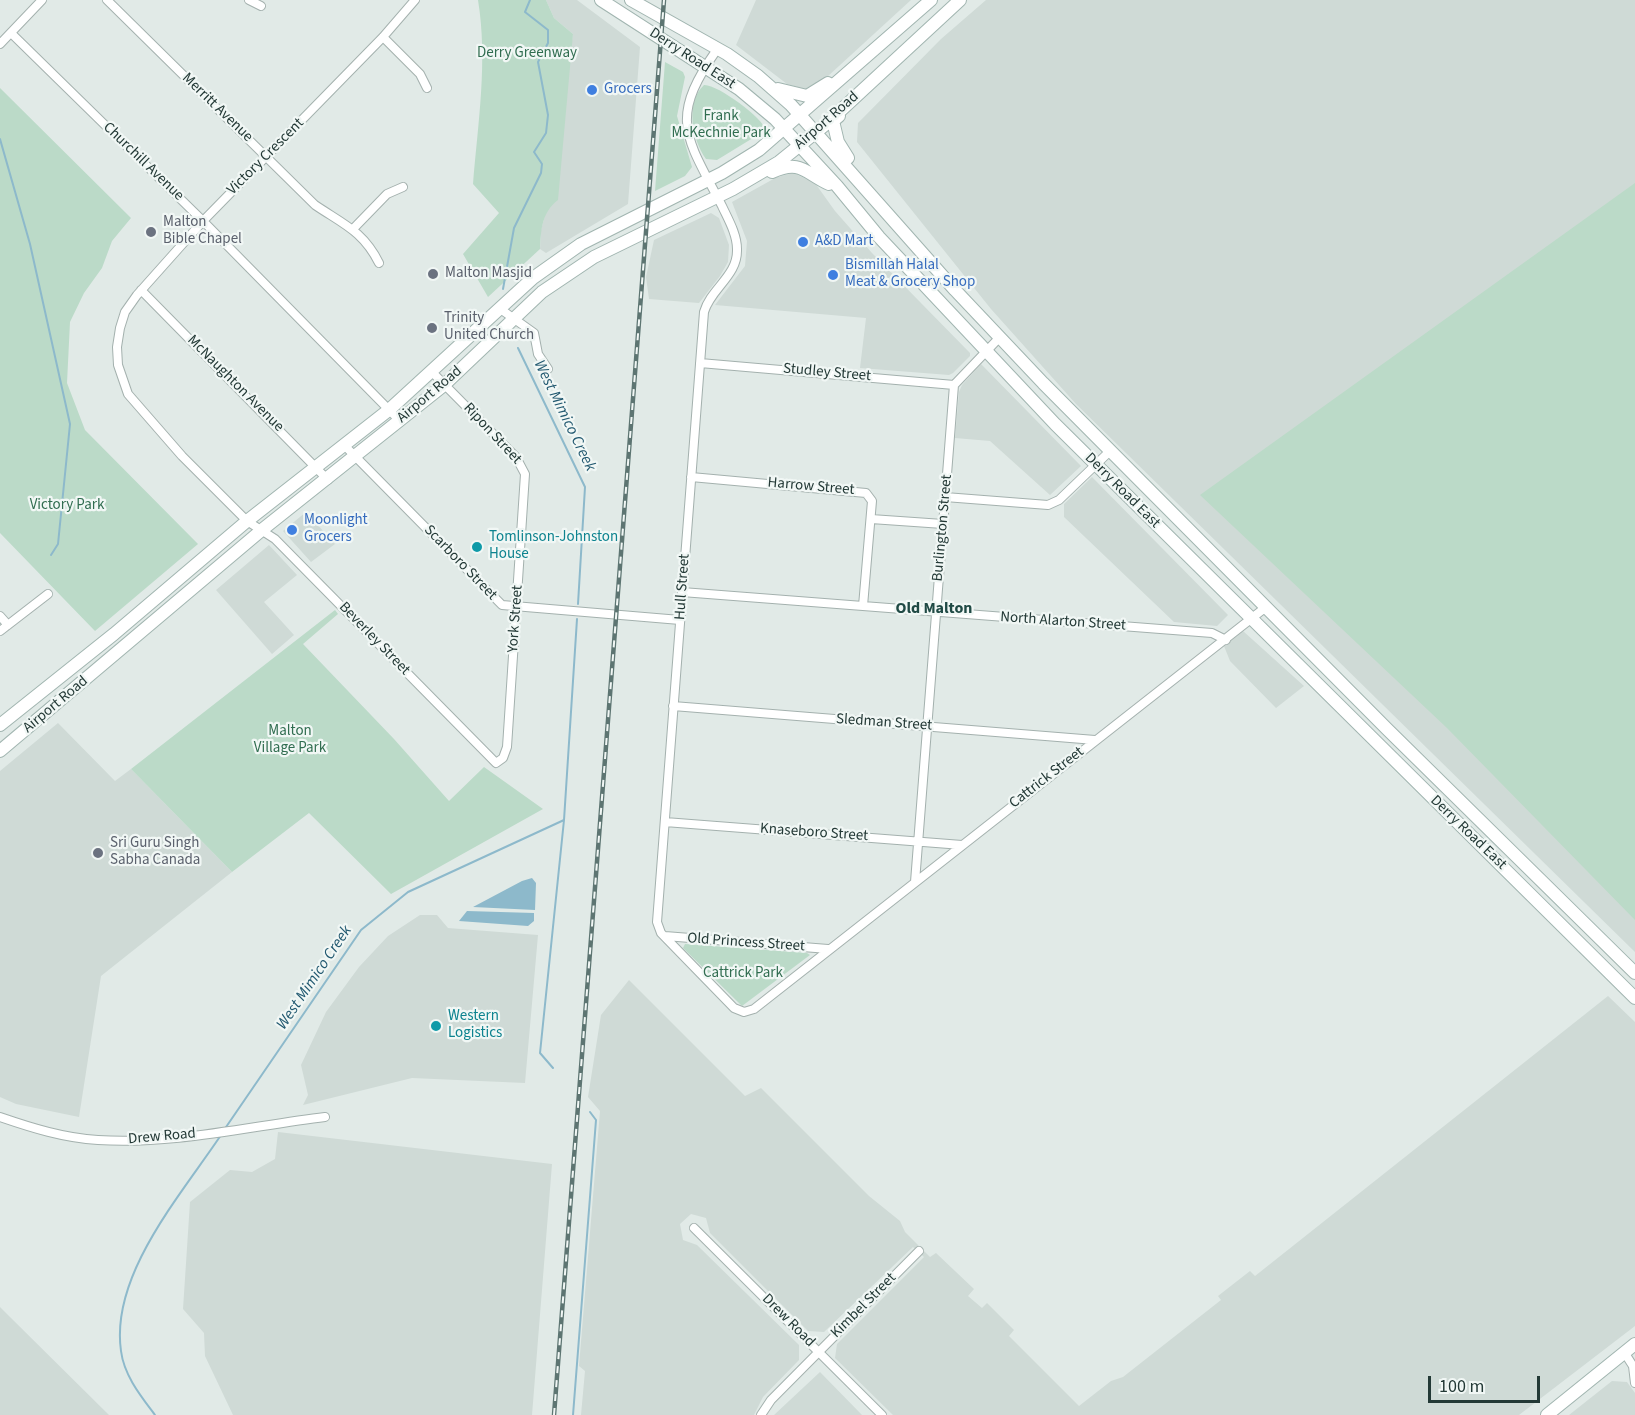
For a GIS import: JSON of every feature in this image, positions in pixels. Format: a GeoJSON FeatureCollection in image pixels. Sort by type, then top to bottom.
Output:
{"type":"FeatureCollection","features":[{"type":"Feature","properties":{"kind":"main road","name":"Derry Road East"},"geometry":{"type":"LineString","coordinates":[[601,0],[745,94],[785,130],[837,186],[879,237],[1095,464],[1635,998]]}},
{"type":"Feature","properties":{"kind":"main road","name":"Derry Road East"},"geometry":{"type":"LineString","coordinates":[[631,0],[718,48],[758,76],[801,116],[1000,337],[1110,451],[1619,958],[1635,970]]}},
{"type":"Feature","properties":{"kind":"main road","name":"Airport Road"},"geometry":{"type":"LineString","coordinates":[[0,725],[114,634],[315,465],[390,409],[533,278],[570,251],[739,164],[785,130],[931,0]]}},
{"type":"Feature","properties":{"kind":"main road","name":"Airport Road"},"geometry":{"type":"LineString","coordinates":[[0,751],[263,530],[444,385],[542,292],[594,257],[717,197],[759,174],[800,146],[960,0]]}},
{"type":"Feature","properties":{"kind":"main road"},"geometry":{"type":"LineString","coordinates":[[758,76],[778,89],[807,96],[822,89],[850,64],[861,62]]}},
{"type":"Feature","properties":{"kind":"main road"},"geometry":{"type":"LineString","coordinates":[[861,184],[861,173],[842,151],[832,125],[833,121],[875,82],[875,78]]}},
{"type":"Feature","properties":{"kind":"main road"},"geometry":{"type":"LineString","coordinates":[[759,174],[764,176],[787,167],[799,167],[811,171],[827,184],[837,186]]}},
{"type":"Feature","properties":{"kind":"main road"},"geometry":{"type":"LineString","coordinates":[[114,634],[128,645]]}},
{"type":"Feature","properties":{"kind":"main road"},"geometry":{"type":"LineString","coordinates":[[1301,668],[1314,656]]}},
{"type":"Feature","properties":{"kind":"main road"},"geometry":{"type":"LineString","coordinates":[[46,688],[58,703]]}},
{"type":"Feature","properties":{"kind":"main road"},"geometry":{"type":"LineString","coordinates":[[1547,1415],[1635,1344]]}},
{"type":"Feature","properties":{"kind":"street"},"geometry":{"type":"LineString","coordinates":[[0,44],[42,0]]}},
{"type":"Feature","properties":{"kind":"street","name":"Merritt Avenue"},"geometry":{"type":"LineString","coordinates":[[107,0],[315,205],[353,229],[369,243],[379,263]]}},
{"type":"Feature","properties":{"kind":"street"},"geometry":{"type":"LineString","coordinates":[[249,0],[261,6]]}},
{"type":"Feature","properties":{"kind":"street","name":"Victory Crescent"},"geometry":{"type":"LineString","coordinates":[[247,521],[182,456],[128,394],[118,365],[117,347],[125,312],[141,290],[203,220],[384,37],[415,0]]}},
{"type":"Feature","properties":{"kind":"street","name":"Churchill Avenue"},"geometry":{"type":"LineString","coordinates":[[11,33],[203,220],[400,420]]}},
{"type":"Feature","properties":{"kind":"street"},"geometry":{"type":"LineString","coordinates":[[384,37],[420,74],[427,88]]}},
{"type":"Feature","properties":{"kind":"street","name":"Hull Street"},"geometry":{"type":"LineString","coordinates":[[718,48],[705,66],[691,93],[687,126],[690,142],[733,230],[737,251],[730,273],[705,309],[657,922],[658,930],[734,1008],[744,1012],[754,1009],[828,949]]}},
{"type":"Feature","properties":{"kind":"street"},"geometry":{"type":"LineString","coordinates":[[353,229],[387,194],[402,187]]}},
{"type":"Feature","properties":{"kind":"street","name":"McNaughton Avenue"},"geometry":{"type":"LineString","coordinates":[[141,290],[328,480]]}},
{"type":"Feature","properties":{"kind":"street"},"geometry":{"type":"LineString","coordinates":[[499,308],[534,333],[538,354],[548,369]]}},
{"type":"Feature","properties":{"kind":"street"},"geometry":{"type":"LineString","coordinates":[[954,385],[1000,337]]}},
{"type":"Feature","properties":{"kind":"street","name":"Studley Street"},"geometry":{"type":"LineString","coordinates":[[700,363],[954,385]]}},
{"type":"Feature","properties":{"kind":"street","name":"Ripon Street"},"geometry":{"type":"LineString","coordinates":[[432,372],[516,458],[524,472]]}},
{"type":"Feature","properties":{"kind":"street","name":"Burlington Street"},"geometry":{"type":"LineString","coordinates":[[915,882],[954,385]]}},
{"type":"Feature","properties":{"kind":"street","name":"Scarboro Street"},"geometry":{"type":"LineString","coordinates":[[344,445],[498,602],[516,608],[680,620]]}},
{"type":"Feature","properties":{"kind":"street"},"geometry":{"type":"LineString","coordinates":[[945,497],[1048,505],[1059,500],[1110,451]]}},
{"type":"Feature","properties":{"kind":"street","name":"York Street"},"geometry":{"type":"LineString","coordinates":[[496,763],[502,758],[507,747],[526,482],[524,472]]}},
{"type":"Feature","properties":{"kind":"street","name":"Harrow Street"},"geometry":{"type":"LineString","coordinates":[[691,477],[862,491],[870,496],[871,519],[863,606]]}},
{"type":"Feature","properties":{"kind":"street"},"geometry":{"type":"LineString","coordinates":[[871,519],[943,524]]}},
{"type":"Feature","properties":{"kind":"street","name":"Beverley Street"},"geometry":{"type":"LineString","coordinates":[[247,521],[263,530],[496,763]]}},
{"type":"Feature","properties":{"kind":"street","name":"North Alarton Street"},"geometry":{"type":"LineString","coordinates":[[682,592],[1212,633],[1226,640]]}},
{"type":"Feature","properties":{"kind":"street"},"geometry":{"type":"LineString","coordinates":[[0,631],[48,594]]}},
{"type":"Feature","properties":{"kind":"street","name":"Cattrick Street"},"geometry":{"type":"LineString","coordinates":[[828,949],[1266,607]]}},
{"type":"Feature","properties":{"kind":"street"},"geometry":{"type":"LineString","coordinates":[[0,616],[8,625]]}},
{"type":"Feature","properties":{"kind":"street","name":"Sledman Street"},"geometry":{"type":"LineString","coordinates":[[673,706],[1095,740]]}},
{"type":"Feature","properties":{"kind":"street","name":"Knaseboro Street"},"geometry":{"type":"LineString","coordinates":[[665,822],[962,845]]}},
{"type":"Feature","properties":{"kind":"street","name":"Old Princess Street"},"geometry":{"type":"LineString","coordinates":[[665,936],[828,949]]}},
{"type":"Feature","properties":{"kind":"street","name":"Drew Road"},"geometry":{"type":"LineString","coordinates":[[0,1118],[48,1132],[97,1140],[147,1141],[325,1117]]}},
{"type":"Feature","properties":{"kind":"street","name":"Drew Road"},"geometry":{"type":"LineString","coordinates":[[694,1228],[882,1415]]}},
{"type":"Feature","properties":{"kind":"street","name":"Kimbel Street"},"geometry":{"type":"LineString","coordinates":[[761,1415],[771,1400],[919,1251]]}},
{"type":"Feature","properties":{"kind":"street"},"geometry":{"type":"LineString","coordinates":[[1624,1352],[1634,1366],[1635,1383]]}},
{"type":"Feature","properties":{"kind":"shaded area"},"geometry":{"type":"Polygon","coordinates":[[[546,0],[577,0],[640,47],[628,204],[546,253],[540,249],[541,230],[547,208],[573,34],[554,18],[546,0]]]}},
{"type":"Feature","properties":{"kind":"shaded area"},"geometry":{"type":"Polygon","coordinates":[[[756,0],[911,0],[827,77],[805,89],[787,84],[736,45],[756,0]]]}},
{"type":"Feature","properties":{"kind":"shaded area"},"geometry":{"type":"Polygon","coordinates":[[[986,0],[1635,0],[1635,952],[1076,404],[991,309],[857,142],[858,123],[941,39],[986,0]]]}},
{"type":"Feature","properties":{"kind":"shaded area"},"geometry":{"type":"Polygon","coordinates":[[[793,173],[815,183],[835,211],[872,253],[970,353],[970,356],[953,373],[949,375],[860,368],[866,318],[715,305],[745,266],[747,241],[732,202],[777,177],[793,173]]]}},
{"type":"Feature","properties":{"kind":"shaded area"},"geometry":{"type":"Polygon","coordinates":[[[711,213],[719,218],[729,245],[728,262],[720,276],[699,303],[649,299],[646,277],[654,240],[711,213]]]}},
{"type":"Feature","properties":{"kind":"shaded area"},"geometry":{"type":"Polygon","coordinates":[[[981,364],[1081,466],[1050,495],[990,441],[955,438],[959,392],[962,385],[981,364]]]}},
{"type":"Feature","properties":{"kind":"shaded area"},"geometry":{"type":"Polygon","coordinates":[[[1092,477],[1228,615],[1217,626],[1174,622],[1064,517],[1064,504],[1092,477]]]}},
{"type":"Feature","properties":{"kind":"shaded area"},"geometry":{"type":"Polygon","coordinates":[[[306,512],[335,544],[311,562],[283,531],[306,512]]]}},
{"type":"Feature","properties":{"kind":"shaded area"},"geometry":{"type":"Polygon","coordinates":[[[269,545],[297,575],[264,602],[294,635],[272,654],[216,590],[269,545]]]}},
{"type":"Feature","properties":{"kind":"shaded area"},"geometry":{"type":"Polygon","coordinates":[[[1243,631],[1304,686],[1276,708],[1230,661],[1224,646],[1243,631]]]}},
{"type":"Feature","properties":{"kind":"shaded area"},"geometry":{"type":"Polygon","coordinates":[[[58,723],[115,781],[131,769],[232,872],[101,976],[79,1117],[16,1104],[0,1097],[0,771],[58,723]]]}},
{"type":"Feature","properties":{"kind":"shaded area"},"geometry":{"type":"Polygon","coordinates":[[[420,915],[437,915],[448,928],[538,935],[525,1083],[412,1078],[303,1105],[308,1095],[301,1065],[326,1012],[359,967],[388,936],[420,915]]]}},
{"type":"Feature","properties":{"kind":"shaded area"},"geometry":{"type":"Polygon","coordinates":[[[629,980],[745,1096],[761,1088],[869,1196],[900,1221],[905,1232],[930,1257],[936,1253],[974,1289],[968,1296],[982,1308],[987,1303],[1014,1330],[1009,1336],[1079,1406],[1111,1381],[1123,1377],[1221,1300],[1218,1296],[1250,1271],[1255,1276],[1608,996],[1635,1022],[1635,1326],[1519,1415],[893,1415],[835,1358],[837,1344],[924,1257],[913,1247],[824,1332],[808,1331],[710,1233],[706,1218],[691,1214],[680,1224],[683,1240],[697,1245],[799,1345],[799,1360],[763,1397],[754,1415],[581,1415],[585,1371],[579,1366],[600,1111],[588,1097],[601,1015],[629,980]]]}},
{"type":"Feature","properties":{"kind":"shaded area"},"geometry":{"type":"Polygon","coordinates":[[[278,1132],[552,1164],[532,1415],[233,1415],[205,1356],[204,1333],[183,1309],[190,1202],[230,1170],[252,1172],[275,1159],[278,1132]]]}},
{"type":"Feature","properties":{"kind":"shaded area"},"geometry":{"type":"Polygon","coordinates":[[[0,1307],[10,1317],[109,1415],[0,1415],[0,1307]]]}},
{"type":"Feature","properties":{"kind":"shaded area"},"geometry":{"type":"Polygon","coordinates":[[[820,1372],[862,1415],[774,1415],[820,1372]]]}},
{"type":"Feature","properties":{"kind":"shaded area"},"geometry":{"type":"Polygon","coordinates":[[[1612,1381],[1627,1382],[1635,1393],[1635,1415],[1569,1415],[1612,1381]]]}},
{"type":"Feature","properties":{"kind":"green space","name":"Derry Greenway"},"geometry":{"type":"Polygon","coordinates":[[[478,0],[546,0],[554,18],[573,34],[558,200],[546,216],[540,249],[488,297],[463,254],[499,213],[473,184],[482,69],[478,0]]]}},
{"type":"Feature","properties":{"kind":"green space","name":"Frank McKechnie Park"},"geometry":{"type":"Polygon","coordinates":[[[665,62],[683,72],[685,77],[677,116],[692,167],[685,176],[655,191],[665,62]]]}},
{"type":"Feature","properties":{"kind":"green space","name":"Frank McKechnie Park"},"geometry":{"type":"Polygon","coordinates":[[[704,85],[719,90],[739,103],[757,118],[766,130],[717,160],[706,159],[697,142],[693,121],[694,101],[704,85]]]}},
{"type":"Feature","properties":{"kind":"green space","name":"Victory Park"},"geometry":{"type":"Polygon","coordinates":[[[0,88],[131,218],[112,241],[102,268],[84,293],[70,322],[67,383],[85,430],[198,544],[95,631],[0,533],[0,88]]]}},
{"type":"Feature","properties":{"kind":"green space"},"geometry":{"type":"Polygon","coordinates":[[[1635,183],[1635,920],[1447,728],[1200,495],[1635,183]]]}},
{"type":"Feature","properties":{"kind":"green space","name":"Malton Village Park"},"geometry":{"type":"Polygon","coordinates":[[[335,610],[338,614],[303,644],[394,739],[449,801],[484,767],[543,809],[391,894],[309,813],[232,872],[131,769],[335,610]]]}},
{"type":"Feature","properties":{"kind":"green space","name":"Cattrick Park"},"geometry":{"type":"Polygon","coordinates":[[[685,944],[810,955],[742,1006],[683,948],[685,944]]]}},
{"type":"Feature","properties":{"kind":"water"},"geometry":{"type":"Polygon","coordinates":[[[532,878],[536,883],[535,910],[473,907],[522,881],[532,878]]]}},
{"type":"Feature","properties":{"kind":"water"},"geometry":{"type":"Polygon","coordinates":[[[467,911],[534,913],[534,921],[528,926],[459,921],[467,911]]]}},
{"type":"Feature","properties":{"kind":"waterway","name":"West Mimico Creek"},"geometry":{"type":"LineString","coordinates":[[503,289],[514,228],[541,173],[542,164],[534,152],[546,133],[548,115],[538,62],[548,43],[548,30],[525,12],[530,0]]}},
{"type":"Feature","properties":{"kind":"waterway"},"geometry":{"type":"LineString","coordinates":[[0,139],[30,244],[70,424],[58,544],[51,555]]}},
{"type":"Feature","properties":{"kind":"waterway","name":"West Mimico Creek"},"geometry":{"type":"LineString","coordinates":[[518,348],[585,487],[578,604]]}},
{"type":"Feature","properties":{"kind":"waterway"},"geometry":{"type":"LineString","coordinates":[[553,1068],[540,1053],[564,820],[577,619]]}},
{"type":"Feature","properties":{"kind":"waterway","name":"West Mimico Creek"},"geometry":{"type":"LineString","coordinates":[[224,1130],[361,930],[408,892],[564,820]]}},
{"type":"Feature","properties":{"kind":"waterway"},"geometry":{"type":"LineString","coordinates":[[573,1415],[596,1120],[590,1112]]}},
{"type":"Feature","properties":{"kind":"waterway","name":"West Mimico Creek"},"geometry":{"type":"LineString","coordinates":[[155,1415],[133,1385],[123,1360],[120,1322],[126,1294],[137,1265],[152,1237],[221,1135]]}},
{"type":"Feature","properties":{"kind":"railway"},"geometry":{"type":"LineString","coordinates":[[554,1415],[664,0]]}},
{"type":"Feature","properties":{"kind":"place","name":"Grocers"},"geometry":{"type":"Point","coordinates":[592,90]}},
{"type":"Feature","properties":{"kind":"place","name":"Malton Bible Chapel"},"geometry":{"type":"Point","coordinates":[151,232]}},
{"type":"Feature","properties":{"kind":"place","name":"A&D Mart"},"geometry":{"type":"Point","coordinates":[803,242]}},
{"type":"Feature","properties":{"kind":"place","name":"Malton Masjid"},"geometry":{"type":"Point","coordinates":[433,274]}},
{"type":"Feature","properties":{"kind":"place","name":"Bismillah Halal Meat & Grocery Shop"},"geometry":{"type":"Point","coordinates":[833,275]}},
{"type":"Feature","properties":{"kind":"place","name":"Trinity United Church"},"geometry":{"type":"Point","coordinates":[432,328]}},
{"type":"Feature","properties":{"kind":"place","name":"Moonlight Grocers"},"geometry":{"type":"Point","coordinates":[292,530]}},
{"type":"Feature","properties":{"kind":"place","name":"Tomlinson-Johnston House"},"geometry":{"type":"Point","coordinates":[477,547]}},
{"type":"Feature","properties":{"kind":"place","name":"Sri Guru Singh Sabha Canada"},"geometry":{"type":"Point","coordinates":[98,853]}},
{"type":"Feature","properties":{"kind":"place","name":"Western Logistics"},"geometry":{"type":"Point","coordinates":[436,1026]}},
{"type":"Feature","properties":{"kind":"district","name":"Old Malton"},"geometry":{"type":"Point","coordinates":[934,609]}}]}
